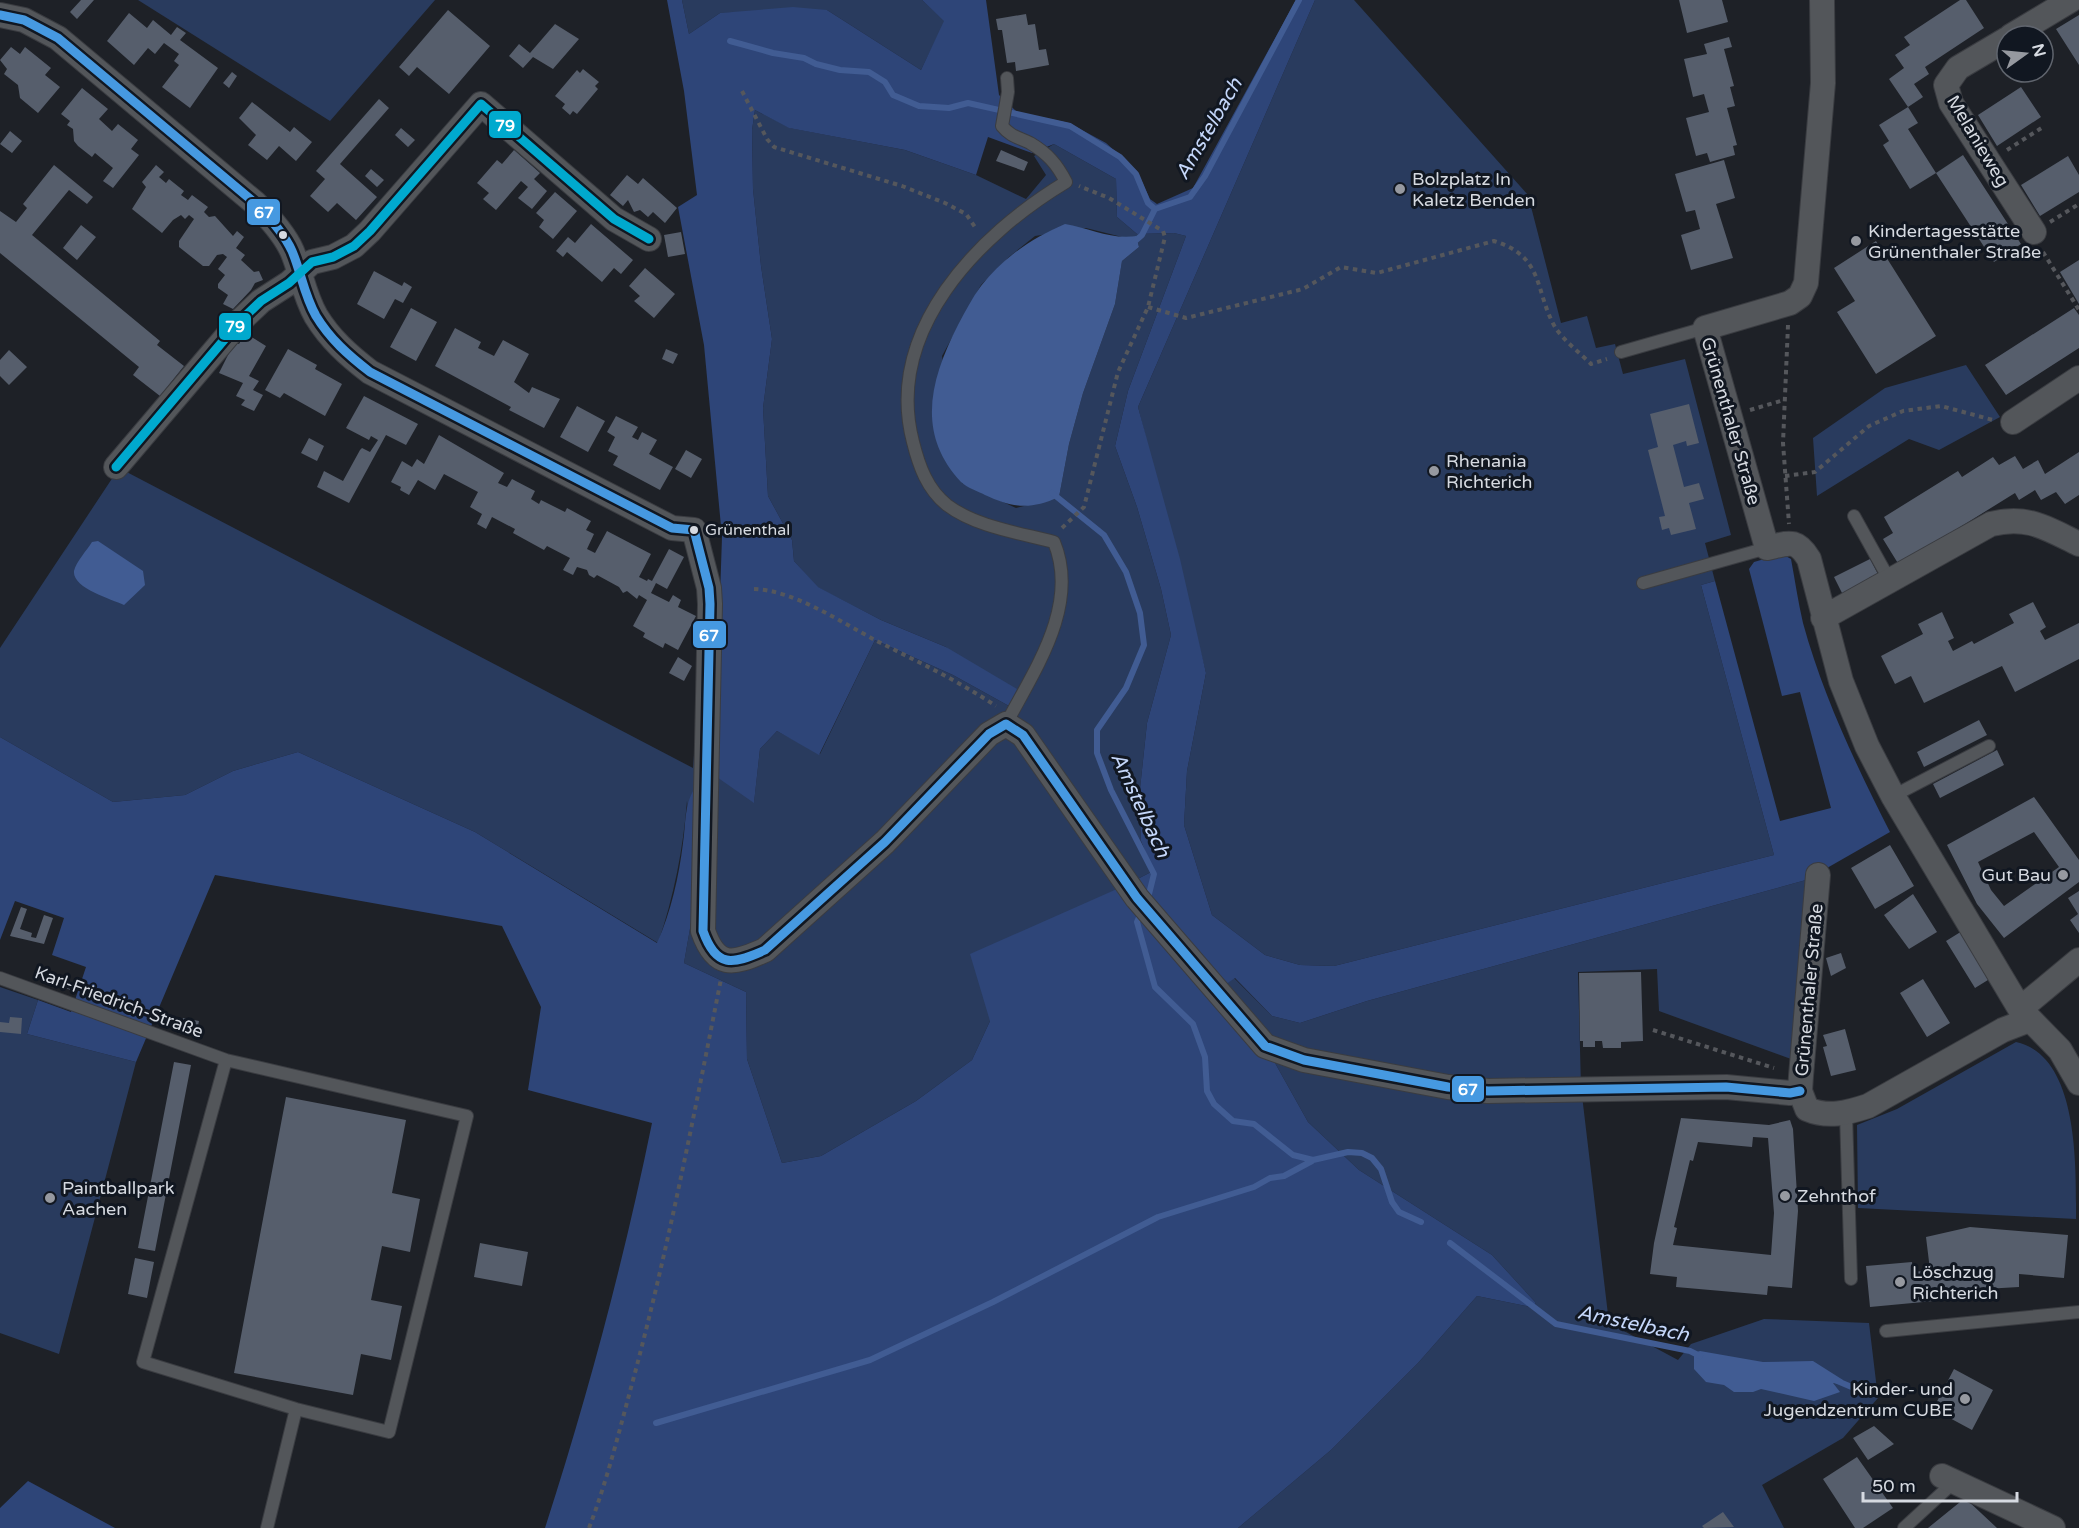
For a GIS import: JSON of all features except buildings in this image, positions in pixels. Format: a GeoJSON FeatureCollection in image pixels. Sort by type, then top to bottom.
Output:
{"type":"FeatureCollection","features":[{"type":"Feature","properties":{"kind":"street"},"geometry":{"type":"LineString","coordinates":[[1790,303],[1800,296],[1806,283],[1823,83],[1822,0]]}},
{"type":"Feature","properties":{"kind":"street"},"geometry":{"type":"LineString","coordinates":[[2031,24],[2071,0]]}},
{"type":"Feature","properties":{"kind":"street"},"geometry":{"type":"LineString","coordinates":[[0,15],[24,20],[58,38],[255,203],[273,221],[291,248],[305,293],[316,316],[340,349],[370,372],[672,528],[694,530],[709,588],[710,604],[703,931],[710,951],[725,960],[741,961],[765,950],[885,842],[989,734],[1006,724],[1023,735],[1137,898],[1265,1046],[1305,1060],[1448,1087],[1488,1091],[1726,1087],[1790,1093],[1801,1083]]}},
{"type":"Feature","properties":{"kind":"street","name":"Melanieweg"},"geometry":{"type":"LineString","coordinates":[[1995,46],[1958,68],[1946,85],[1951,103],[2034,232]]}},
{"type":"Feature","properties":{"kind":"street"},"geometry":{"type":"LineString","coordinates":[[116,466],[240,321],[261,301],[312,262],[333,257],[354,246],[370,231],[481,104],[614,219],[649,239]]}},
{"type":"Feature","properties":{"kind":"street","name":"Grünenthaler Straße"},"geometry":{"type":"LineString","coordinates":[[1778,545],[1730,415],[1705,328],[1790,303]]}},
{"type":"Feature","properties":{"kind":"street"},"geometry":{"type":"LineString","coordinates":[[2013,422],[2079,378]]}},
{"type":"Feature","properties":{"kind":"street"},"geometry":{"type":"LineString","coordinates":[[1823,618],[1991,524],[2012,519],[2034,522],[2079,544]]}},
{"type":"Feature","properties":{"kind":"street"},"geometry":{"type":"LineString","coordinates":[[1778,545],[1801,546],[1809,559],[1841,681],[1867,746],[1893,796],[2024,1015],[2060,1050],[2079,1083]]}},
{"type":"Feature","properties":{"kind":"street","name":"Grünenthaler Straße"},"geometry":{"type":"LineString","coordinates":[[1818,875],[1801,1083],[1807,1110],[1820,1115],[1846,1114],[1890,1096],[2003,1030],[2024,1015],[2079,960]]}},
{"type":"Feature","properties":{"kind":"street"},"geometry":{"type":"LineString","coordinates":[[1948,1479],[2053,1528]]}},
{"type":"Feature","properties":{"kind":"lane"},"geometry":{"type":"LineString","coordinates":[[1006,724],[1054,630],[1063,593],[1062,560],[1054,542],[979,522],[946,505],[923,476],[906,410],[916,345],[953,280],[989,240],[1040,198],[1065,182],[1057,164],[1044,152],[1010,136],[1002,126],[1006,105],[1007,78]]}},
{"type":"Feature","properties":{"kind":"lane"},"geometry":{"type":"LineString","coordinates":[[1621,352],[1705,328]]}},
{"type":"Feature","properties":{"kind":"lane"},"geometry":{"type":"LineString","coordinates":[[1854,516],[1890,581]]}},
{"type":"Feature","properties":{"kind":"lane"},"geometry":{"type":"LineString","coordinates":[[1642,583],[1778,545]]}},
{"type":"Feature","properties":{"kind":"lane"},"geometry":{"type":"LineString","coordinates":[[1893,796],[1989,746]]}},
{"type":"Feature","properties":{"kind":"lane","name":"Karl-Friedrich-Straße"},"geometry":{"type":"LineString","coordinates":[[0,978],[226,1060],[467,1116],[389,1432],[296,1409]]}},
{"type":"Feature","properties":{"kind":"lane"},"geometry":{"type":"LineString","coordinates":[[226,1060],[144,1362],[296,1409],[267,1528]]}},
{"type":"Feature","properties":{"kind":"lane"},"geometry":{"type":"LineString","coordinates":[[1846,1114],[1851,1279]]}},
{"type":"Feature","properties":{"kind":"lane"},"geometry":{"type":"LineString","coordinates":[[1886,1331],[2079,1312]]}},
{"type":"Feature","properties":{"kind":"lane"},"geometry":{"type":"LineString","coordinates":[[1904,1528],[1948,1479]]}},
{"type":"Feature","properties":{"kind":"path"},"geometry":{"type":"LineString","coordinates":[[742,91],[767,139],[774,147],[902,186],[945,203],[966,214],[978,231],[989,240]]}},
{"type":"Feature","properties":{"kind":"path"},"geometry":{"type":"LineString","coordinates":[[1989,162],[2043,127]]}},
{"type":"Feature","properties":{"kind":"path"},"geometry":{"type":"LineString","coordinates":[[1065,182],[1109,198],[1161,229],[1165,237],[1149,307],[1118,372],[1084,507],[1069,523]]}},
{"type":"Feature","properties":{"kind":"path"},"geometry":{"type":"LineString","coordinates":[[2034,232],[2079,204]]}},
{"type":"Feature","properties":{"kind":"path"},"geometry":{"type":"LineString","coordinates":[[1149,307],[1186,318],[1303,289],[1341,267],[1377,273],[1494,241],[1512,246],[1526,259],[1540,284],[1555,328],[1591,364],[1621,352]]}},
{"type":"Feature","properties":{"kind":"path"},"geometry":{"type":"LineString","coordinates":[[2046,258],[2079,310]]}},
{"type":"Feature","properties":{"kind":"path"},"geometry":{"type":"LineString","coordinates":[[1778,545],[1785,476],[1784,400],[1790,303]]}},
{"type":"Feature","properties":{"kind":"path"},"geometry":{"type":"LineString","coordinates":[[1730,415],[1784,400]]}},
{"type":"Feature","properties":{"kind":"path"},"geometry":{"type":"LineString","coordinates":[[1785,476],[1815,472],[1869,426],[1902,411],[1941,406],[2005,424],[2013,422]]}},
{"type":"Feature","properties":{"kind":"path"},"geometry":{"type":"LineString","coordinates":[[754,589],[776,592],[806,605],[966,686],[1007,714],[1006,724]]}},
{"type":"Feature","properties":{"kind":"path"},"geometry":{"type":"LineString","coordinates":[[590,1528],[602,1495],[653,1306],[680,1188],[725,960]]}},
{"type":"Feature","properties":{"kind":"path"},"geometry":{"type":"LineString","coordinates":[[1653,1029],[1801,1083]]}},
{"type":"Feature","properties":{"kind":"shaded area"},"geometry":{"type":"Polygon","coordinates":[[[138,0],[435,0],[330,121],[138,0]]]}},
{"type":"Feature","properties":{"kind":"shaded area"},"geometry":{"type":"Polygon","coordinates":[[[667,0],[682,0],[689,34],[720,13],[793,7],[827,10],[921,70],[944,21],[922,0],[986,0],[999,95],[1017,112],[1069,123],[1106,143],[1137,171],[1150,199],[1157,204],[1193,188],[1296,0],[1315,0],[1138,407],[1180,559],[1206,673],[1187,771],[1184,825],[1212,915],[1265,955],[1300,965],[1334,966],[1774,855],[1701,585],[1715,581],[1780,821],[1831,808],[1800,692],[1782,696],[1749,569],[1754,562],[1782,554],[1791,559],[1803,623],[1820,677],[1853,756],[1890,832],[1806,880],[1367,1001],[1300,1023],[1272,1016],[1235,978],[1215,992],[1265,1045],[1308,1122],[1359,1170],[1492,1255],[1536,1303],[1531,1307],[1477,1296],[1418,1363],[1331,1450],[1238,1528],[545,1528],[604,1327],[630,1225],[652,1123],[528,1090],[541,1007],[502,926],[215,875],[136,1062],[27,1034],[38,1000],[71,1012],[86,967],[52,955],[64,918],[15,901],[0,940],[0,737],[113,802],[185,795],[233,771],[298,752],[475,832],[657,943],[674,894],[687,808],[694,789],[695,900],[684,963],[746,992],[747,1059],[782,1163],[821,1156],[916,1101],[972,1060],[990,1021],[970,954],[1153,871],[1141,841],[1139,798],[1147,723],[1171,635],[1161,589],[1137,507],[1115,446],[1128,391],[1186,236],[1174,233],[1137,234],[1117,217],[1116,179],[1054,144],[1032,153],[988,137],[976,175],[905,150],[789,128],[755,110],[752,130],[753,189],[772,339],[763,408],[768,496],[792,540],[794,561],[818,587],[881,620],[946,647],[1017,689],[1009,706],[953,675],[875,640],[819,755],[777,731],[760,749],[754,803],[714,775],[722,537],[704,345],[678,207],[697,195],[684,91],[667,0]]]}},
{"type":"Feature","properties":{"kind":"shaded area"},"geometry":{"type":"Polygon","coordinates":[[[682,0],[922,0],[945,21],[921,70],[827,10],[720,13],[689,34],[682,0]]]}},
{"type":"Feature","properties":{"kind":"shaded area","name":"Rhenania Richterich"},"geometry":{"type":"Polygon","coordinates":[[[1315,0],[1354,0],[1528,195],[1561,323],[1587,316],[1596,348],[1615,344],[1623,374],[1685,359],[1731,535],[1705,543],[1715,581],[1701,585],[1774,855],[1334,966],[1300,965],[1265,955],[1212,915],[1184,825],[1187,771],[1206,673],[1138,407],[1315,0]]]}},
{"type":"Feature","properties":{"kind":"shaded area"},"geometry":{"type":"Polygon","coordinates":[[[755,110],[790,128],[905,150],[976,175],[1026,199],[1046,175],[1034,156],[1054,144],[1116,179],[1117,217],[1137,234],[1174,233],[1186,236],[1128,391],[1115,446],[1137,507],[1161,589],[1171,635],[1147,723],[1139,798],[1141,841],[1153,871],[1126,885],[990,1021],[972,1060],[916,1101],[821,1156],[782,1163],[747,1059],[746,992],[684,963],[695,900],[687,801],[677,873],[658,943],[475,832],[298,752],[233,771],[185,795],[113,802],[0,737],[0,648],[119,468],[693,768],[699,690],[754,802],[760,749],[777,731],[820,754],[875,640],[953,675],[1009,706],[946,647],[881,620],[817,587],[794,561],[792,540],[768,496],[763,408],[772,339],[753,189],[752,130],[755,110]],[[1086,228],[1035,236],[1009,257],[981,285],[942,356],[962,483],[1016,508],[1059,497],[1069,444],[1083,393],[1115,304],[1122,261],[1139,247],[1136,236],[1126,238],[1086,228]]]}},
{"type":"Feature","properties":{"kind":"shaded area"},"geometry":{"type":"Polygon","coordinates":[[[1065,224],[1109,235],[1136,236],[1139,247],[1122,261],[1115,304],[1083,393],[1069,444],[1059,497],[1030,506],[1013,505],[966,486],[947,463],[937,444],[933,425],[932,405],[935,385],[948,345],[981,286],[1019,249],[1065,224]]]}},
{"type":"Feature","properties":{"kind":"shaded area"},"geometry":{"type":"Polygon","coordinates":[[[1966,365],[2000,417],[1939,450],[1909,439],[1817,496],[1813,438],[1885,388],[1966,365]]]}},
{"type":"Feature","properties":{"kind":"shaded area"},"geometry":{"type":"Polygon","coordinates":[[[98,541],[143,571],[145,585],[124,605],[86,588],[75,577],[74,571],[79,560],[92,542],[98,541]]]}},
{"type":"Feature","properties":{"kind":"shaded area"},"geometry":{"type":"Polygon","coordinates":[[[1806,880],[1791,1059],[1659,1011],[1657,969],[1578,972],[1581,1087],[1609,1323],[1678,1360],[1691,1344],[1764,1319],[1869,1323],[1878,1398],[1843,1438],[1762,1485],[1784,1528],[1238,1528],[1331,1450],[1418,1363],[1477,1296],[1531,1307],[1536,1303],[1492,1255],[1359,1170],[1308,1122],[1265,1045],[1215,992],[1234,978],[1272,1016],[1300,1023],[1367,1001],[1806,880]]]}},
{"type":"Feature","properties":{"kind":"shaded area","name":"Paintballpark Aachen"},"geometry":{"type":"Polygon","coordinates":[[[0,987],[38,1000],[27,1034],[136,1062],[59,1354],[0,1333],[0,987]]]}},
{"type":"Feature","properties":{"kind":"shaded area"},"geometry":{"type":"Polygon","coordinates":[[[2016,1042],[2037,1051],[2052,1068],[2063,1090],[2074,1143],[2076,1219],[1858,1208],[1857,1125],[1897,1109],[2016,1042]]]}},
{"type":"Feature","properties":{"kind":"shaded area"},"geometry":{"type":"Polygon","coordinates":[[[1700,1351],[1763,1362],[1813,1361],[1843,1380],[1842,1384],[1833,1383],[1840,1392],[1814,1401],[1761,1389],[1753,1392],[1734,1392],[1724,1385],[1706,1382],[1694,1369],[1694,1353],[1700,1351]]]}},
{"type":"Feature","properties":{"kind":"shaded area"},"geometry":{"type":"Polygon","coordinates":[[[28,1481],[115,1528],[0,1528],[0,1508],[28,1481]]]}},
{"type":"Feature","properties":{"kind":"waterway","name":"Amstelbach"},"geometry":{"type":"LineString","coordinates":[[1134,242],[1142,235],[1155,209],[1190,197],[1205,176],[1299,0]]}},
{"type":"Feature","properties":{"kind":"waterway"},"geometry":{"type":"LineString","coordinates":[[730,41],[773,53],[804,58],[816,64],[840,70],[869,72],[885,82],[893,95],[919,106],[949,108],[968,103],[1070,126],[1120,157],[1136,174],[1148,203],[1155,209]]}},
{"type":"Feature","properties":{"kind":"waterway","name":"Amstelbach"},"geometry":{"type":"LineString","coordinates":[[1052,493],[1104,535],[1126,572],[1140,613],[1144,645],[1126,688],[1097,730],[1097,753],[1111,790],[1154,874],[1147,902]]}},
{"type":"Feature","properties":{"kind":"waterway","name":"Amstelbach"},"geometry":{"type":"LineString","coordinates":[[1141,913],[1137,922],[1155,987],[1193,1024],[1205,1057],[1207,1091],[1214,1104],[1233,1121],[1254,1124],[1293,1155],[1313,1160],[1348,1152],[1362,1153],[1372,1158],[1381,1169],[1392,1202],[1399,1212],[1421,1222]]}},
{"type":"Feature","properties":{"kind":"waterway"},"geometry":{"type":"LineString","coordinates":[[656,1423],[870,1360],[993,1302],[1158,1217],[1254,1187],[1270,1178],[1284,1176],[1312,1161]]}},
{"type":"Feature","properties":{"kind":"waterway","name":"Amstelbach"},"geometry":{"type":"LineString","coordinates":[[1450,1243],[1556,1324],[1690,1351],[1700,1356]]}},
{"type":"Feature","properties":{"kind":"waterway","name":"Amstelbach"},"geometry":{"type":"LineString","coordinates":[[1835,1380],[1861,1391]]}},
{"type":"Feature","properties":{"kind":"transit line","name":"67"},"geometry":{"type":"LineString","coordinates":[[0,15],[24,20],[58,38],[255,203],[289,244],[308,300],[321,324],[340,346],[370,372],[672,528],[694,530],[709,588],[710,604],[703,931],[708,943],[720,957],[726,960],[743,959],[765,950],[885,842],[989,734],[1006,724],[1023,735],[1137,898],[1265,1046],[1304,1060],[1448,1087],[1488,1091],[1726,1087],[1790,1093],[1800,1091]]}},
{"type":"Feature","properties":{"kind":"transit line","name":"79"},"geometry":{"type":"LineString","coordinates":[[116,467],[240,321],[261,301],[289,283],[312,262],[333,257],[354,246],[370,231],[481,104],[614,219],[649,239]]}},
{"type":"Feature","properties":{"kind":"place","name":"Bolzplatz In Kaletz Benden"},"geometry":{"type":"Point","coordinates":[1400,189]}},
{"type":"Feature","properties":{"kind":"place","name":"Kindertagesstätte Grünenthaler Straße"},"geometry":{"type":"Point","coordinates":[1856,241]}},
{"type":"Feature","properties":{"kind":"place","name":"Rhenania Richterich"},"geometry":{"type":"Point","coordinates":[1434,471]}},
{"type":"Feature","properties":{"kind":"place","name":"Grünenthal"},"geometry":{"type":"Point","coordinates":[694,530]}},
{"type":"Feature","properties":{"kind":"place","name":"Gut Bau"},"geometry":{"type":"Point","coordinates":[2063,875]}},
{"type":"Feature","properties":{"kind":"place","name":"Zehnthof"},"geometry":{"type":"Point","coordinates":[1785,1196]}},
{"type":"Feature","properties":{"kind":"place","name":"Paintballpark Aachen"},"geometry":{"type":"Point","coordinates":[50,1198]}},
{"type":"Feature","properties":{"kind":"place","name":"Löschzug Richterich"},"geometry":{"type":"Point","coordinates":[1900,1282]}},
{"type":"Feature","properties":{"kind":"place","name":"Kinder- und Jugendzentrum CUBE"},"geometry":{"type":"Point","coordinates":[1965,1399]}}]}
